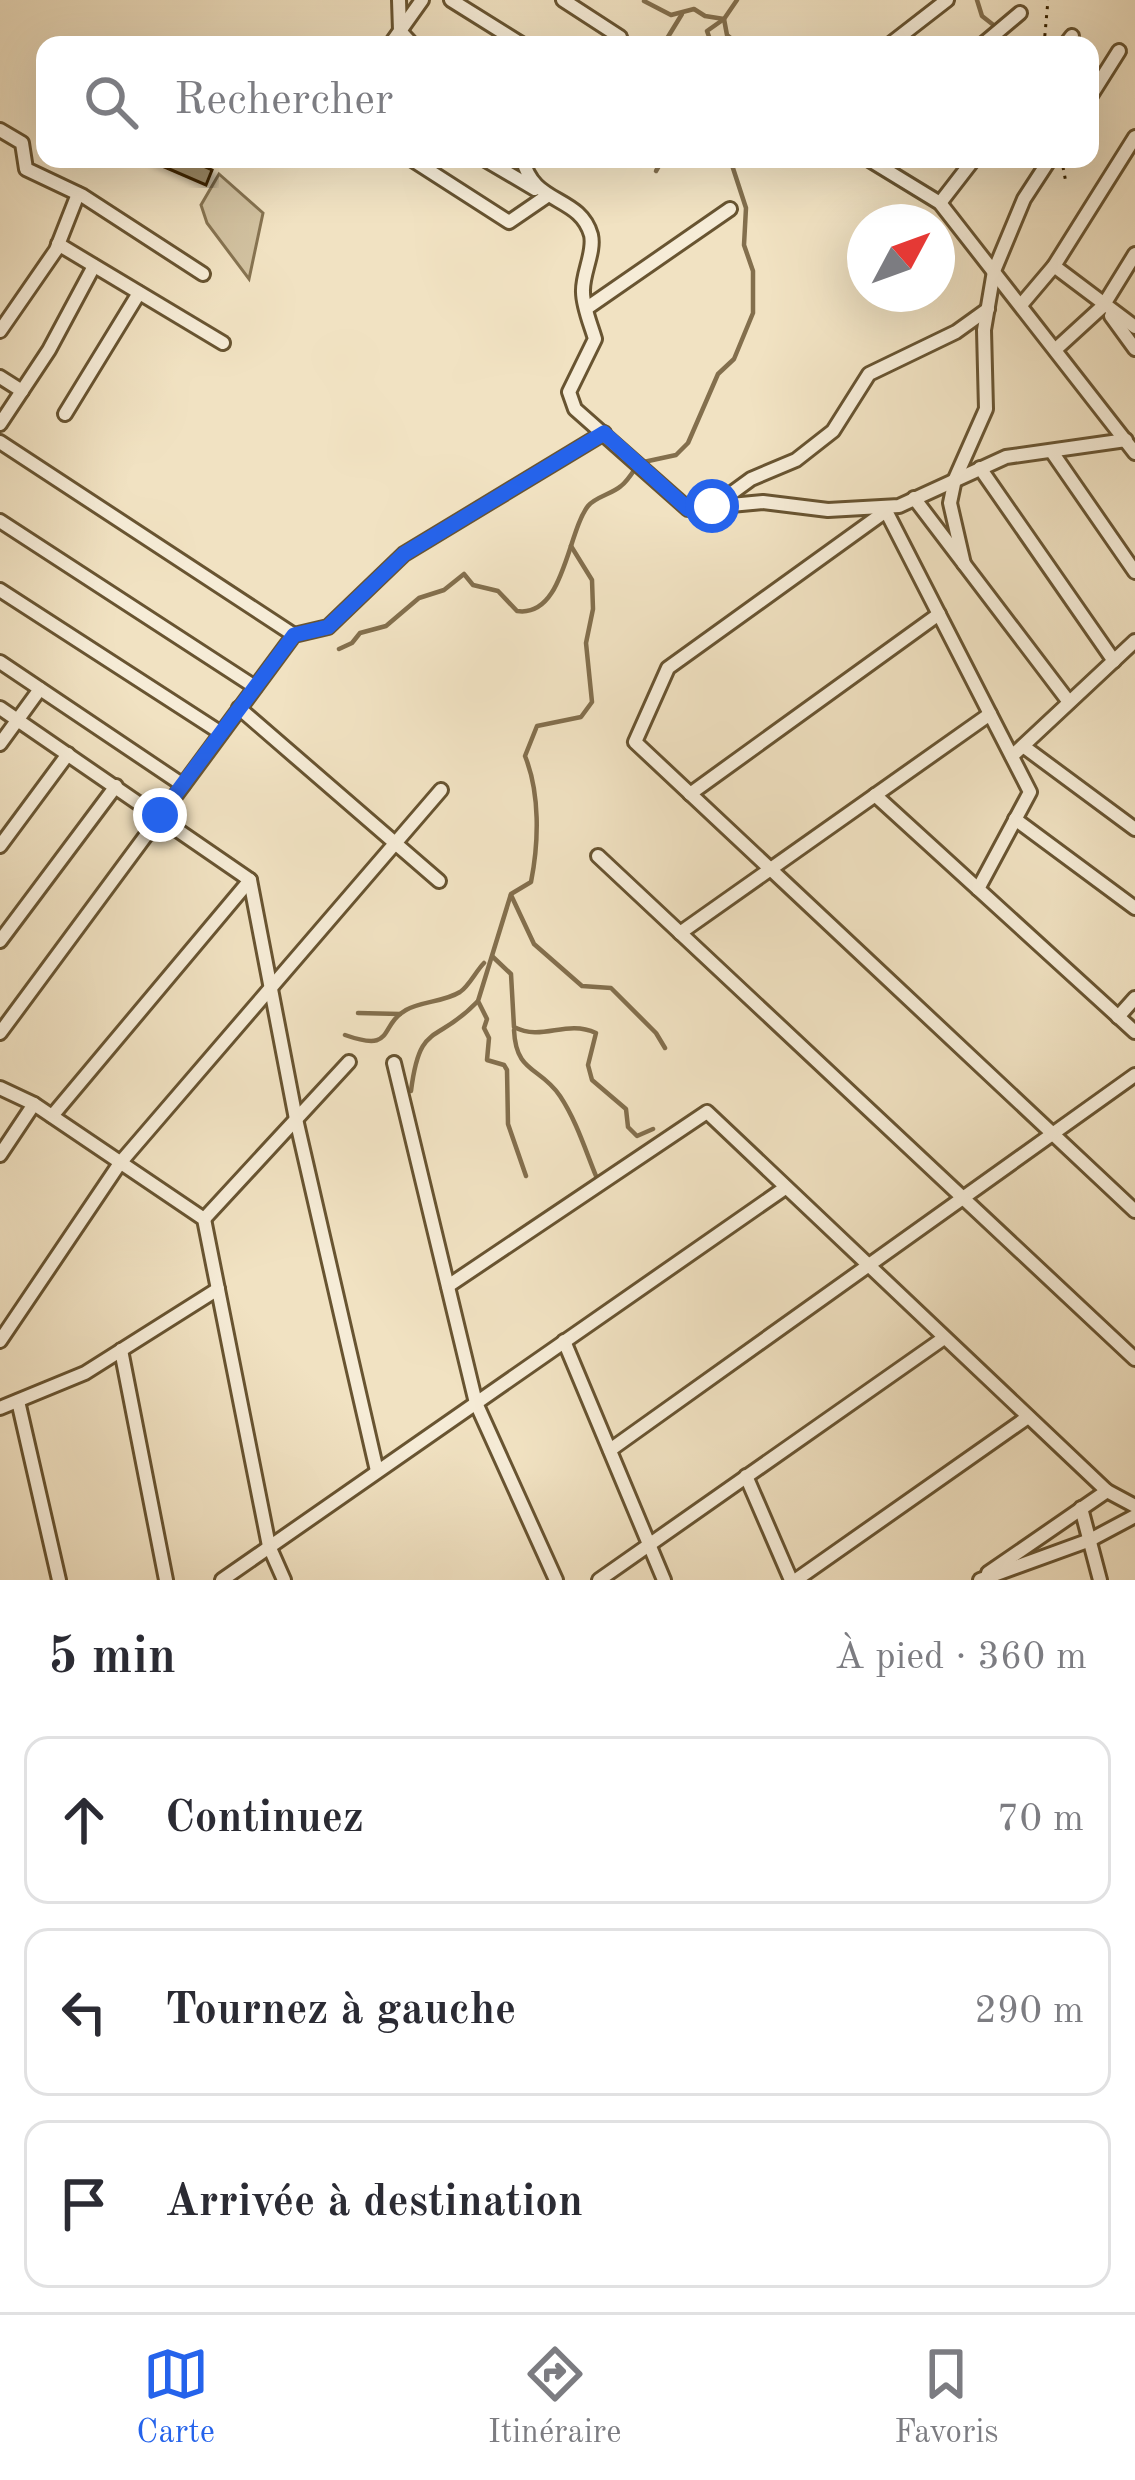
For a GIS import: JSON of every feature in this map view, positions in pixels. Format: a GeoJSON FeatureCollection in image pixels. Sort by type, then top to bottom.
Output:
{"type":"FeatureCollection","features":[{"type":"Feature","properties":{"kind":"street"},"geometry":{"type":"LineString","coordinates":[[399,0],[400,31],[405,36]]}},
{"type":"Feature","properties":{"kind":"street"},"geometry":{"type":"LineString","coordinates":[[396,36],[422,0]]}},
{"type":"Feature","properties":{"kind":"street"},"geometry":{"type":"LineString","coordinates":[[451,0],[509,36]]}},
{"type":"Feature","properties":{"kind":"street"},"geometry":{"type":"LineString","coordinates":[[562,0],[618,36]]}},
{"type":"Feature","properties":{"kind":"street"},"geometry":{"type":"LineString","coordinates":[[901,36],[947,0]]}},
{"type":"Feature","properties":{"kind":"street"},"geometry":{"type":"LineString","coordinates":[[993,36],[1020,13]]}},
{"type":"Feature","properties":{"kind":"street"},"geometry":{"type":"LineString","coordinates":[[1099,83],[1119,51]]}},
{"type":"Feature","properties":{"kind":"street"},"geometry":{"type":"LineString","coordinates":[[1,132],[22,143],[26,170],[78,194],[203,274]]}},
{"type":"Feature","properties":{"kind":"street"},"geometry":{"type":"LineString","coordinates":[[1021,305],[1054,266],[1135,137]]}},
{"type":"Feature","properties":{"kind":"street"},"geometry":{"type":"LineString","coordinates":[[425,168],[509,222],[544,194]]}},
{"type":"Feature","properties":{"kind":"street"},"geometry":{"type":"LineString","coordinates":[[499,168],[578,212],[592,237],[583,292],[595,339],[569,392],[575,409],[688,509],[763,502],[828,510],[885,509]]}},
{"type":"Feature","properties":{"kind":"street"},"geometry":{"type":"LineString","coordinates":[[525,168],[544,194]]}},
{"type":"Feature","properties":{"kind":"street"},"geometry":{"type":"LineString","coordinates":[[883,168],[940,202],[1135,453]]}},
{"type":"Feature","properties":{"kind":"street"},"geometry":{"type":"LineString","coordinates":[[940,202],[967,168]]}},
{"type":"Feature","properties":{"kind":"street"},"geometry":{"type":"LineString","coordinates":[[964,564],[950,503],[955,478],[986,409],[984,330],[994,271],[1024,199],[1044,168]]}},
{"type":"Feature","properties":{"kind":"street"},"geometry":{"type":"LineString","coordinates":[[0,331],[58,244],[78,194]]}},
{"type":"Feature","properties":{"kind":"street"},"geometry":{"type":"LineString","coordinates":[[587,308],[730,209]]}},
{"type":"Feature","properties":{"kind":"street"},"geometry":{"type":"LineString","coordinates":[[58,244],[223,343]]}},
{"type":"Feature","properties":{"kind":"street"},"geometry":{"type":"LineString","coordinates":[[1056,349],[1103,306],[1135,254]]}},
{"type":"Feature","properties":{"kind":"street"},"geometry":{"type":"LineString","coordinates":[[0,424],[49,350],[94,266]]}},
{"type":"Feature","properties":{"kind":"street"},"geometry":{"type":"LineString","coordinates":[[1054,266],[1135,327]]}},
{"type":"Feature","properties":{"kind":"street"},"geometry":{"type":"LineString","coordinates":[[64,414],[139,292]]}},
{"type":"Feature","properties":{"kind":"street"},"geometry":{"type":"LineString","coordinates":[[1103,306],[1135,349]]}},
{"type":"Feature","properties":{"kind":"street"},"geometry":{"type":"LineString","coordinates":[[712,506],[751,479],[796,460],[833,431],[869,374],[945,338],[988,309]]}},
{"type":"Feature","properties":{"kind":"street"},"geometry":{"type":"LineString","coordinates":[[0,377],[22,392]]}},
{"type":"Feature","properties":{"kind":"street"},"geometry":{"type":"LineString","coordinates":[[0,1033],[294,635],[328,627],[404,554],[604,433]]}},
{"type":"Feature","properties":{"kind":"street"},"geometry":{"type":"LineString","coordinates":[[1126,440],[1006,457],[885,509],[668,668],[635,742],[1135,1211]]}},
{"type":"Feature","properties":{"kind":"street"},"geometry":{"type":"LineString","coordinates":[[0,442],[294,635]]}},
{"type":"Feature","properties":{"kind":"street"},"geometry":{"type":"LineString","coordinates":[[1052,452],[1135,572]]}},
{"type":"Feature","properties":{"kind":"street"},"geometry":{"type":"LineString","coordinates":[[980,468],[1114,661]]}},
{"type":"Feature","properties":{"kind":"street"},"geometry":{"type":"LineString","coordinates":[[914,498],[1069,703]]}},
{"type":"Feature","properties":{"kind":"street"},"geometry":{"type":"LineString","coordinates":[[885,509],[990,714],[1017,751],[1030,792],[978,889]]}},
{"type":"Feature","properties":{"kind":"street"},"geometry":{"type":"LineString","coordinates":[[0,521],[255,687]]}},
{"type":"Feature","properties":{"kind":"street"},"geometry":{"type":"LineString","coordinates":[[0,590],[221,734]]}},
{"type":"Feature","properties":{"kind":"street"},"geometry":{"type":"LineString","coordinates":[[690,794],[939,614]]}},
{"type":"Feature","properties":{"kind":"street"},"geometry":{"type":"LineString","coordinates":[[1017,751],[1135,641]]}},
{"type":"Feature","properties":{"kind":"street"},"geometry":{"type":"LineString","coordinates":[[0,662],[183,785]]}},
{"type":"Feature","properties":{"kind":"street"},"geometry":{"type":"LineString","coordinates":[[0,744],[40,689]]}},
{"type":"Feature","properties":{"kind":"street"},"geometry":{"type":"LineString","coordinates":[[0,708],[250,880],[296,1120],[377,1471]]}},
{"type":"Feature","properties":{"kind":"street"},"geometry":{"type":"LineString","coordinates":[[239,708],[439,881]]}},
{"type":"Feature","properties":{"kind":"street"},"geometry":{"type":"LineString","coordinates":[[680,933],[990,714]]}},
{"type":"Feature","properties":{"kind":"street"},"geometry":{"type":"LineString","coordinates":[[1017,751],[1135,829]]}},
{"type":"Feature","properties":{"kind":"street"},"geometry":{"type":"LineString","coordinates":[[0,846],[68,754]]}},
{"type":"Feature","properties":{"kind":"street"},"geometry":{"type":"LineString","coordinates":[[0,941],[116,786]]}},
{"type":"Feature","properties":{"kind":"street"},"geometry":{"type":"LineString","coordinates":[[0,1341],[120,1162],[441,790]]}},
{"type":"Feature","properties":{"kind":"street"},"geometry":{"type":"LineString","coordinates":[[875,795],[1135,1032]]}},
{"type":"Feature","properties":{"kind":"street"},"geometry":{"type":"LineString","coordinates":[[1015,820],[1135,908]]}},
{"type":"Feature","properties":{"kind":"street"},"geometry":{"type":"LineString","coordinates":[[598,856],[1135,1359]]}},
{"type":"Feature","properties":{"kind":"street"},"geometry":{"type":"LineString","coordinates":[[52,1116],[250,880]]}},
{"type":"Feature","properties":{"kind":"street"},"geometry":{"type":"LineString","coordinates":[[1118,1017],[1135,998]]}},
{"type":"Feature","properties":{"kind":"street"},"geometry":{"type":"LineString","coordinates":[[204,1219],[349,1062]]}},
{"type":"Feature","properties":{"kind":"street"},"geometry":{"type":"LineString","coordinates":[[394,1063],[476,1402],[556,1580]]}},
{"type":"Feature","properties":{"kind":"street"},"geometry":{"type":"LineString","coordinates":[[610,1450],[1135,1075]]}},
{"type":"Feature","properties":{"kind":"street"},"geometry":{"type":"LineString","coordinates":[[0,1088],[34,1104],[204,1219],[269,1546],[284,1580]]}},
{"type":"Feature","properties":{"kind":"street"},"geometry":{"type":"LineString","coordinates":[[0,1155],[34,1104]]}},
{"type":"Feature","properties":{"kind":"street"},"geometry":{"type":"LineString","coordinates":[[448,1286],[707,1112],[1107,1491],[1135,1506]]}},
{"type":"Feature","properties":{"kind":"street"},"geometry":{"type":"LineString","coordinates":[[222,1580],[785,1188]]}},
{"type":"Feature","properties":{"kind":"street"},"geometry":{"type":"LineString","coordinates":[[0,1408],[85,1373],[218,1289]]}},
{"type":"Feature","properties":{"kind":"street"},"geometry":{"type":"LineString","coordinates":[[599,1580],[944,1338]]}},
{"type":"Feature","properties":{"kind":"street"},"geometry":{"type":"LineString","coordinates":[[565,1341],[664,1580]]}},
{"type":"Feature","properties":{"kind":"street"},"geometry":{"type":"LineString","coordinates":[[122,1350],[166,1580]]}},
{"type":"Feature","properties":{"kind":"street"},"geometry":{"type":"LineString","coordinates":[[18,1401],[59,1580]]}},
{"type":"Feature","properties":{"kind":"street"},"geometry":{"type":"LineString","coordinates":[[746,1476],[793,1580],[1028,1417]]}},
{"type":"Feature","properties":{"kind":"street"},"geometry":{"type":"LineString","coordinates":[[979,1580],[1107,1491]]}},
{"type":"Feature","properties":{"kind":"street"},"geometry":{"type":"LineString","coordinates":[[1082,1508],[1100,1580]]}},
{"type":"Feature","properties":{"kind":"street"},"geometry":{"type":"LineString","coordinates":[[979,1580],[1090,1540],[1135,1516]]}},
{"type":"Feature","properties":{"kind":"path"},"geometry":{"type":"LineString","coordinates":[[1045,36],[1048,0]]}},
{"type":"Feature","properties":{"kind":"path"},"geometry":{"type":"LineString","coordinates":[[1063,168],[1066,183]]}},
{"type":"Feature","properties":{"kind":"shaded area"},"geometry":{"type":"Polygon","coordinates":[[[219,174],[263,213],[249,279],[207,223],[201,205],[219,174]]]}},
{"type":"Feature","properties":{"kind":"building"},"geometry":{"type":"Polygon","coordinates":[[[167,168],[207,168],[212,170],[206,185],[167,168]]]}},
{"type":"Feature","properties":{"kind":"waterway"},"geometry":{"type":"LineString","coordinates":[[709,36],[707,31],[724,19],[737,0]]}},
{"type":"Feature","properties":{"kind":"waterway"},"geometry":{"type":"LineString","coordinates":[[977,0],[982,16],[996,27]]}},
{"type":"Feature","properties":{"kind":"waterway"},"geometry":{"type":"LineString","coordinates":[[644,1],[671,15],[694,9],[724,19],[728,36]]}},
{"type":"Feature","properties":{"kind":"waterway"},"geometry":{"type":"LineString","coordinates":[[669,36],[682,14]]}},
{"type":"Feature","properties":{"kind":"waterway"},"geometry":{"type":"LineString","coordinates":[[339,649],[360,633],[386,626],[419,598],[444,590],[464,574],[473,585],[498,591],[517,611],[533,610],[555,588],[588,506],[624,484],[639,463],[676,455],[688,443],[718,374],[734,359],[753,313],[753,271],[744,245],[746,208],[733,168]]}},
{"type":"Feature","properties":{"kind":"waterway"},"geometry":{"type":"LineString","coordinates":[[526,1176],[508,1124],[507,1070],[487,1060],[487,1019],[478,1001],[511,894],[531,882],[537,818],[525,756],[537,726],[581,717],[592,702],[586,643],[593,609],[592,580],[571,546]]}},
{"type":"Feature","properties":{"kind":"waterway"},"geometry":{"type":"LineString","coordinates":[[511,895],[534,944],[582,986],[611,988],[665,1048]]}},
{"type":"Feature","properties":{"kind":"waterway"},"geometry":{"type":"LineString","coordinates":[[493,957],[511,974],[514,1027],[596,1033],[588,1065],[592,1080],[626,1109],[628,1127],[637,1136],[653,1129]]}},
{"type":"Feature","properties":{"kind":"waterway"},"geometry":{"type":"LineString","coordinates":[[345,1035],[379,1039],[406,1010],[460,992],[484,963]]}},
{"type":"Feature","properties":{"kind":"waterway"},"geometry":{"type":"LineString","coordinates":[[411,1091],[425,1043],[477,1002]]}},
{"type":"Feature","properties":{"kind":"waterway"},"geometry":{"type":"LineString","coordinates":[[358,1013],[400,1014]]}},
{"type":"Feature","properties":{"kind":"waterway"},"geometry":{"type":"LineString","coordinates":[[514,1030],[519,1055],[566,1105],[596,1176]]}},
{"type":"Feature","properties":{"kind":"route"},"geometry":{"type":"LineString","coordinates":[[160,815],[294,635],[328,627],[404,554],[604,433],[688,509],[712,506]]}}]}
